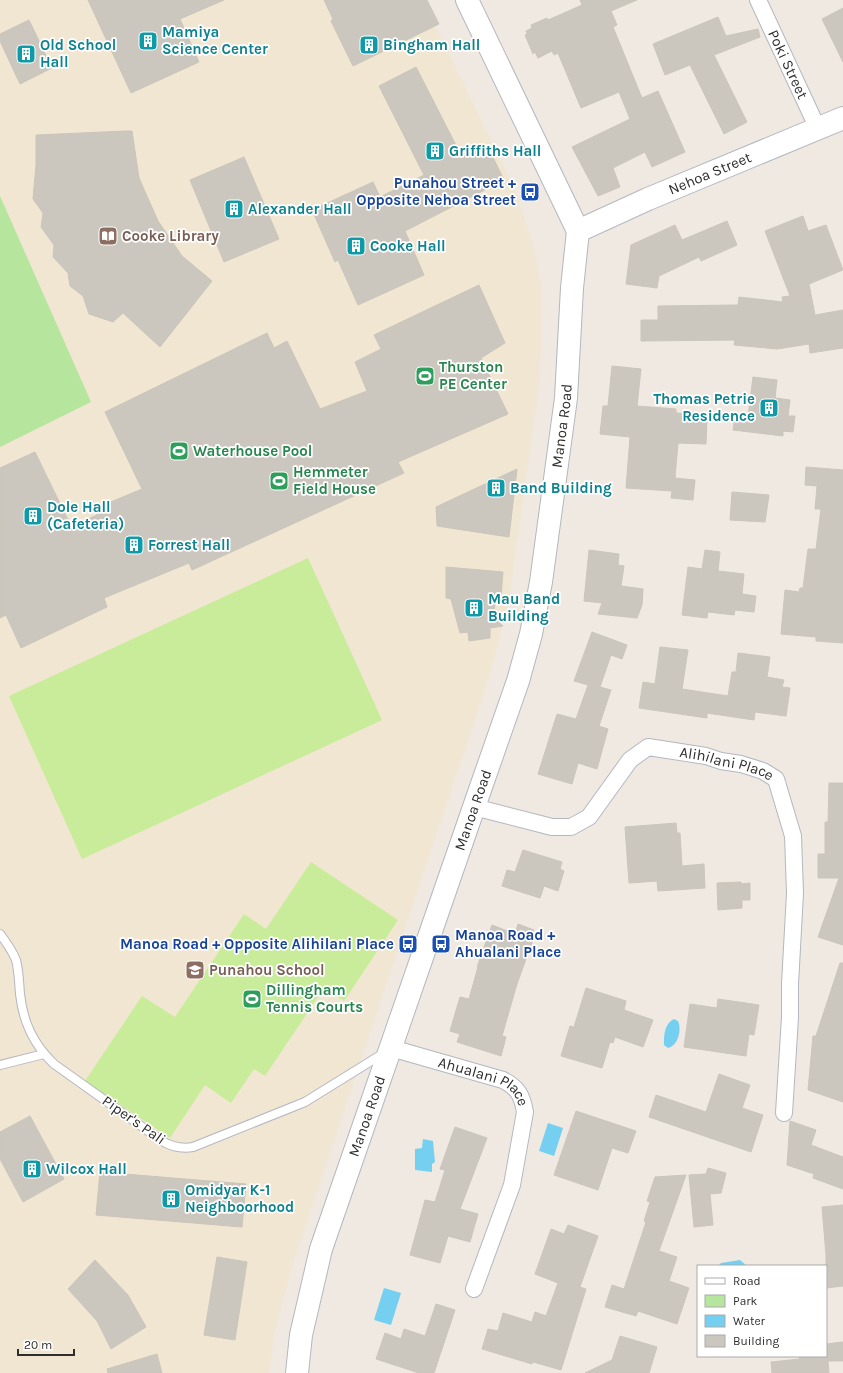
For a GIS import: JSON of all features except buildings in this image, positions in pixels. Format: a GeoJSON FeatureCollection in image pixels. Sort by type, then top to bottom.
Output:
{"type":"FeatureCollection","features":[{"type":"Feature","properties":{"kind":"main road"},"geometry":{"type":"LineString","coordinates":[[467,0],[578,231]]}},
{"type":"Feature","properties":{"kind":"main road","name":"Nehoa Street"},"geometry":{"type":"LineString","coordinates":[[578,231],[648,199],[843,118]]}},
{"type":"Feature","properties":{"kind":"main road","name":"Manoa Road"},"geometry":{"type":"LineString","coordinates":[[297,1373],[301,1335],[321,1249],[518,681],[531,634],[541,582],[566,398],[572,288],[578,231]]}},
{"type":"Feature","properties":{"kind":"street","name":"Poki Street"},"geometry":{"type":"LineString","coordinates":[[758,0],[818,129]]}},
{"type":"Feature","properties":{"kind":"street","name":"Alihilani Place"},"geometry":{"type":"LineString","coordinates":[[474,807],[552,827],[571,827],[589,817],[630,760],[648,747],[706,756],[720,761],[741,764],[763,771],[776,779],[793,836],[795,892],[790,984],[790,1017],[784,1113]]}},
{"type":"Feature","properties":{"kind":"street","name":"Ahualani Place"},"geometry":{"type":"LineString","coordinates":[[391,1048],[503,1080],[513,1085],[519,1092],[524,1102],[525,1112],[512,1185],[474,1289]]}},
{"type":"Feature","properties":{"kind":"lane","name":"Piper's Pali"},"geometry":{"type":"LineString","coordinates":[[0,934],[10,948],[16,962],[21,1004],[29,1031],[44,1054],[54,1064],[162,1141],[172,1146],[182,1148],[193,1147],[305,1102],[391,1048]]}},
{"type":"Feature","properties":{"kind":"lane"},"geometry":{"type":"LineString","coordinates":[[0,1065],[44,1054]]}},
{"type":"Feature","properties":{"kind":"shaded area","name":"Punahou School"},"geometry":{"type":"Polygon","coordinates":[[[0,0],[423,0],[515,190],[534,249],[542,292],[539,385],[509,599],[491,671],[291,1269],[274,1335],[269,1373],[0,1373],[0,0]]]}},
{"type":"Feature","properties":{"kind":"green space"},"geometry":{"type":"Polygon","coordinates":[[[0,196],[91,402],[0,447],[0,196]]]}},
{"type":"Feature","properties":{"kind":"green space"},"geometry":{"type":"Polygon","coordinates":[[[308,558],[382,720],[82,859],[9,696],[308,558]]]}},
{"type":"Feature","properties":{"kind":"green space","name":"Dillingham Tennis Courts"},"geometry":{"type":"Polygon","coordinates":[[[311,862],[398,920],[344,1001],[324,988],[265,1076],[254,1069],[231,1103],[205,1085],[170,1138],[85,1081],[142,996],[175,1017],[244,914],[266,929],[311,862]]]}},
{"type":"Feature","properties":{"kind":"water"},"geometry":{"type":"Polygon","coordinates":[[[674,1019],[678,1021],[680,1029],[677,1041],[668,1048],[664,1045],[665,1030],[668,1024],[674,1019]]]}},
{"type":"Feature","properties":{"kind":"water"},"geometry":{"type":"Polygon","coordinates":[[[548,1123],[563,1128],[554,1156],[539,1151],[548,1123]]]}},
{"type":"Feature","properties":{"kind":"water"},"geometry":{"type":"Polygon","coordinates":[[[423,1139],[433,1141],[435,1162],[432,1164],[432,1172],[415,1170],[415,1149],[422,1148],[423,1139]]]}},
{"type":"Feature","properties":{"kind":"water"},"geometry":{"type":"Polygon","coordinates":[[[740,1260],[746,1265],[719,1265],[721,1263],[740,1260]]]}},
{"type":"Feature","properties":{"kind":"water"},"geometry":{"type":"Polygon","coordinates":[[[384,1288],[401,1293],[391,1325],[374,1320],[384,1288]]]}},
{"type":"Feature","properties":{"kind":"place","name":"Mamiya Science Center"},"geometry":{"type":"Point","coordinates":[148,41]}},
{"type":"Feature","properties":{"kind":"place","name":"Bingham Hall"},"geometry":{"type":"Point","coordinates":[369,45]}},
{"type":"Feature","properties":{"kind":"place","name":"Old School Hall"},"geometry":{"type":"Point","coordinates":[26,54]}},
{"type":"Feature","properties":{"kind":"place","name":"Griffiths Hall"},"geometry":{"type":"Point","coordinates":[435,151]}},
{"type":"Feature","properties":{"kind":"place","name":"Punahou Street + Opposite Nehoa Street"},"geometry":{"type":"Point","coordinates":[530,192]}},
{"type":"Feature","properties":{"kind":"place","name":"Alexander Hall"},"geometry":{"type":"Point","coordinates":[234,209]}},
{"type":"Feature","properties":{"kind":"place","name":"Cooke Library"},"geometry":{"type":"Point","coordinates":[108,236]}},
{"type":"Feature","properties":{"kind":"place","name":"Cooke Hall"},"geometry":{"type":"Point","coordinates":[356,246]}},
{"type":"Feature","properties":{"kind":"place","name":"Thurston PE Center"},"geometry":{"type":"Point","coordinates":[425,376]}},
{"type":"Feature","properties":{"kind":"place","name":"Thomas Petrie Residence"},"geometry":{"type":"Point","coordinates":[769,408]}},
{"type":"Feature","properties":{"kind":"place","name":"Waterhouse Pool"},"geometry":{"type":"Point","coordinates":[179,451]}},
{"type":"Feature","properties":{"kind":"place","name":"Hemmeter Field House"},"geometry":{"type":"Point","coordinates":[279,481]}},
{"type":"Feature","properties":{"kind":"place","name":"Band Building"},"geometry":{"type":"Point","coordinates":[496,488]}},
{"type":"Feature","properties":{"kind":"place","name":"Dole Hall (Cafeteria)"},"geometry":{"type":"Point","coordinates":[33,516]}},
{"type":"Feature","properties":{"kind":"place","name":"Forrest Hall"},"geometry":{"type":"Point","coordinates":[134,545]}},
{"type":"Feature","properties":{"kind":"place","name":"Mau Band Building"},"geometry":{"type":"Point","coordinates":[474,608]}},
{"type":"Feature","properties":{"kind":"place","name":"Manoa Road + Opposite Alihilani Place"},"geometry":{"type":"Point","coordinates":[408,944]}},
{"type":"Feature","properties":{"kind":"place","name":"Manoa Road + Ahualani Place"},"geometry":{"type":"Point","coordinates":[441,944]}},
{"type":"Feature","properties":{"kind":"place","name":"Punahou School"},"geometry":{"type":"Point","coordinates":[195,970]}},
{"type":"Feature","properties":{"kind":"place","name":"Dillingham Tennis Courts"},"geometry":{"type":"Point","coordinates":[252,999]}},
{"type":"Feature","properties":{"kind":"place","name":"Wilcox Hall"},"geometry":{"type":"Point","coordinates":[32,1169]}},
{"type":"Feature","properties":{"kind":"place","name":"Omidyar K-1 Neighboorhood"},"geometry":{"type":"Point","coordinates":[171,1199]}}]}
